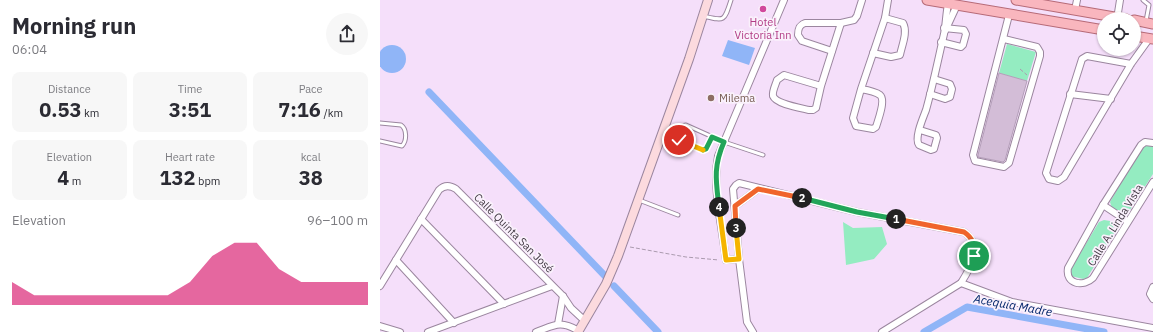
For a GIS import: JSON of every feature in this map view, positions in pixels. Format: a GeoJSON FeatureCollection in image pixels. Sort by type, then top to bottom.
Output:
{"type":"FeatureCollection","features":[{"type":"Feature","properties":{"kind":"main road"},"geometry":{"type":"LineString","coordinates":[[927,0],[1097,29]]}},
{"type":"Feature","properties":{"kind":"main road"},"geometry":{"type":"LineString","coordinates":[[1016,0],[1042,2],[1097,14]]}},
{"type":"Feature","properties":{"kind":"main road"},"geometry":{"type":"LineString","coordinates":[[1141,37],[1151,39]]}},
{"type":"Feature","properties":{"kind":"street"},"geometry":{"type":"LineString","coordinates":[[536,332],[558,324],[564,324],[579,332],[606,284],[639,200],[689,59],[708,0]]}},
{"type":"Feature","properties":{"kind":"street"},"geometry":{"type":"LineString","coordinates":[[739,259],[726,260],[716,180],[718,156],[784,0]]}},
{"type":"Feature","properties":{"kind":"street"},"geometry":{"type":"LineString","coordinates":[[832,51],[802,41],[798,35],[799,28],[805,23],[841,22],[854,20],[857,16],[862,0]]}},
{"type":"Feature","properties":{"kind":"street"},"geometry":{"type":"LineString","coordinates":[[861,89],[881,97],[882,103],[876,127],[873,129],[856,126],[853,121],[861,89],[874,53],[888,0]]}},
{"type":"Feature","properties":{"kind":"street"},"geometry":{"type":"LineString","coordinates":[[1075,10],[1077,0]]}},
{"type":"Feature","properties":{"kind":"street"},"geometry":{"type":"LineString","coordinates":[[1120,0],[1120,12]]}},
{"type":"Feature","properties":{"kind":"street"},"geometry":{"type":"LineString","coordinates":[[920,130],[936,135],[937,138],[935,149],[931,150],[919,145],[917,140],[934,79],[941,42],[952,4]]}},
{"type":"Feature","properties":{"kind":"street"},"geometry":{"type":"LineString","coordinates":[[945,29],[952,4]]}},
{"type":"Feature","properties":{"kind":"street"},"geometry":{"type":"LineString","coordinates":[[1004,39],[1037,47],[1039,49],[1040,56],[1008,165],[1004,167],[976,161],[973,155],[1009,15]]}},
{"type":"Feature","properties":{"kind":"street"},"geometry":{"type":"LineString","coordinates":[[874,53],[891,57],[900,55],[905,28],[903,23],[884,18]]}},
{"type":"Feature","properties":{"kind":"street"},"geometry":{"type":"LineString","coordinates":[[821,86],[784,76],[777,80],[773,94],[778,102],[811,110],[816,108],[821,86],[841,22]]}},
{"type":"Feature","properties":{"kind":"street"},"geometry":{"type":"LineString","coordinates":[[941,42],[959,47],[963,45],[966,34],[965,31],[945,29]]}},
{"type":"Feature","properties":{"kind":"street"},"geometry":{"type":"LineString","coordinates":[[1131,64],[1087,56],[1080,61],[1046,173],[1049,179],[1058,181],[1064,177],[1131,64],[1151,39]]}},
{"type":"Feature","properties":{"kind":"street"},"geometry":{"type":"LineString","coordinates":[[930,94],[947,99],[950,98],[952,89],[950,84],[934,79]]}},
{"type":"Feature","properties":{"kind":"street"},"geometry":{"type":"LineString","coordinates":[[1070,94],[1111,99]]}},
{"type":"Feature","properties":{"kind":"street"},"geometry":{"type":"LineString","coordinates":[[1128,221],[1103,205],[1141,145],[1145,142],[1153,143]]}},
{"type":"Feature","properties":{"kind":"street","name":"Calle A. Linda Vista"},"geometry":{"type":"LineString","coordinates":[[1103,205],[1068,268],[1068,277],[1072,282],[1084,282],[1093,278],[1153,182]]}},
{"type":"Feature","properties":{"kind":"street"},"geometry":{"type":"LineString","coordinates":[[753,332],[747,322],[739,259],[734,189],[739,183],[758,189],[857,212],[964,232],[969,236],[974,245],[974,256],[969,270],[961,283],[882,332]]}},
{"type":"Feature","properties":{"kind":"street","name":"Calle Quinta San José"},"geometry":{"type":"LineString","coordinates":[[421,219],[439,190],[444,186],[450,186],[456,189],[563,296],[571,308],[585,321]]}},
{"type":"Feature","properties":{"kind":"street"},"geometry":{"type":"LineString","coordinates":[[735,206],[758,189]]}},
{"type":"Feature","properties":{"kind":"street"},"geometry":{"type":"LineString","coordinates":[[380,286],[421,219],[504,304]]}},
{"type":"Feature","properties":{"kind":"street"},"geometry":{"type":"LineString","coordinates":[[396,260],[454,323]]}},
{"type":"Feature","properties":{"kind":"street"},"geometry":{"type":"LineString","coordinates":[[961,283],[1012,302],[1153,328]]}},
{"type":"Feature","properties":{"kind":"street"},"geometry":{"type":"LineString","coordinates":[[428,332],[552,286]]}},
{"type":"Feature","properties":{"kind":"street"},"geometry":{"type":"LineString","coordinates":[[1152,297],[1150,293],[1153,287]]}},
{"type":"Feature","properties":{"kind":"street"},"geometry":{"type":"LineString","coordinates":[[558,324],[563,296]]}},
{"type":"Feature","properties":{"kind":"street"},"geometry":{"type":"LineString","coordinates":[[380,326],[400,332]]}},
{"type":"Feature","properties":{"kind":"lane"},"geometry":{"type":"LineString","coordinates":[[703,16],[718,20],[724,19],[731,0]]}},
{"type":"Feature","properties":{"kind":"lane"},"geometry":{"type":"LineString","coordinates":[[1143,0],[1149,5],[1150,23]]}},
{"type":"Feature","properties":{"kind":"lane"},"geometry":{"type":"LineString","coordinates":[[380,123],[401,125],[405,131],[405,142],[402,146],[400,146],[380,141]]}},
{"type":"Feature","properties":{"kind":"lane"},"geometry":{"type":"LineString","coordinates":[[712,137],[706,149],[703,150],[680,142],[677,136],[681,126],[686,125],[724,142],[763,155]]}},
{"type":"Feature","properties":{"kind":"lane"},"geometry":{"type":"LineString","coordinates":[[639,200],[678,215]]}},
{"type":"Feature","properties":{"kind":"path"},"geometry":{"type":"LineString","coordinates":[[1020,69],[1033,80]]}},
{"type":"Feature","properties":{"kind":"path"},"geometry":{"type":"LineString","coordinates":[[622,246],[686,257],[726,260]]}},
{"type":"Feature","properties":{"kind":"green space"},"geometry":{"type":"Polygon","coordinates":[[[1007,44],[1036,52],[1027,81],[999,73],[1007,44]]]}},
{"type":"Feature","properties":{"kind":"green space"},"geometry":{"type":"Polygon","coordinates":[[[1143,145],[1153,146],[1153,174],[1128,213],[1118,213],[1114,211],[1110,202],[1143,145]]]}},
{"type":"Feature","properties":{"kind":"green space"},"geometry":{"type":"Polygon","coordinates":[[[1104,220],[1110,221],[1113,224],[1114,233],[1111,239],[1087,278],[1083,279],[1071,276],[1070,270],[1099,222],[1104,220]]]}},
{"type":"Feature","properties":{"kind":"green space"},"geometry":{"type":"Polygon","coordinates":[[[843,222],[853,228],[882,227],[887,244],[874,259],[846,265],[843,222]]]}},
{"type":"Feature","properties":{"kind":"water"},"geometry":{"type":"Polygon","coordinates":[[[728,40],[755,48],[749,65],[722,56],[728,40]]]}},
{"type":"Feature","properties":{"kind":"water"},"geometry":{"type":"Polygon","coordinates":[[[387,46],[397,46],[402,49],[405,54],[405,64],[402,69],[397,72],[387,72],[380,66],[380,52],[387,46]]]}},
{"type":"Feature","properties":{"kind":"building"},"geometry":{"type":"Polygon","coordinates":[[[999,73],[1027,81],[1005,160],[1003,162],[978,157],[999,73]]]}},
{"type":"Feature","properties":{"kind":"waterway"},"geometry":{"type":"LineString","coordinates":[[429,92],[606,277]]}},
{"type":"Feature","properties":{"kind":"waterway"},"geometry":{"type":"LineString","coordinates":[[614,286],[658,332]]}},
{"type":"Feature","properties":{"kind":"waterway","name":"Acequia Madre"},"geometry":{"type":"LineString","coordinates":[[924,332],[967,307],[1104,332]]}},
{"type":"Feature","properties":{"kind":"place","name":"Hotel Victoria Inn"},"geometry":{"type":"Point","coordinates":[763,9]}},
{"type":"Feature","properties":{"kind":"place","name":"Milema"},"geometry":{"type":"Point","coordinates":[711,98]}},
{"type":"Feature","properties":{"kind":"route"},"geometry":{"type":"LineString","coordinates":[[679,140],[680,142],[703,150],[706,149],[712,137],[724,142],[716,164],[716,180],[726,260],[739,259],[735,206],[758,189],[857,212],[964,232],[972,240],[974,245],[974,256]]}}]}
